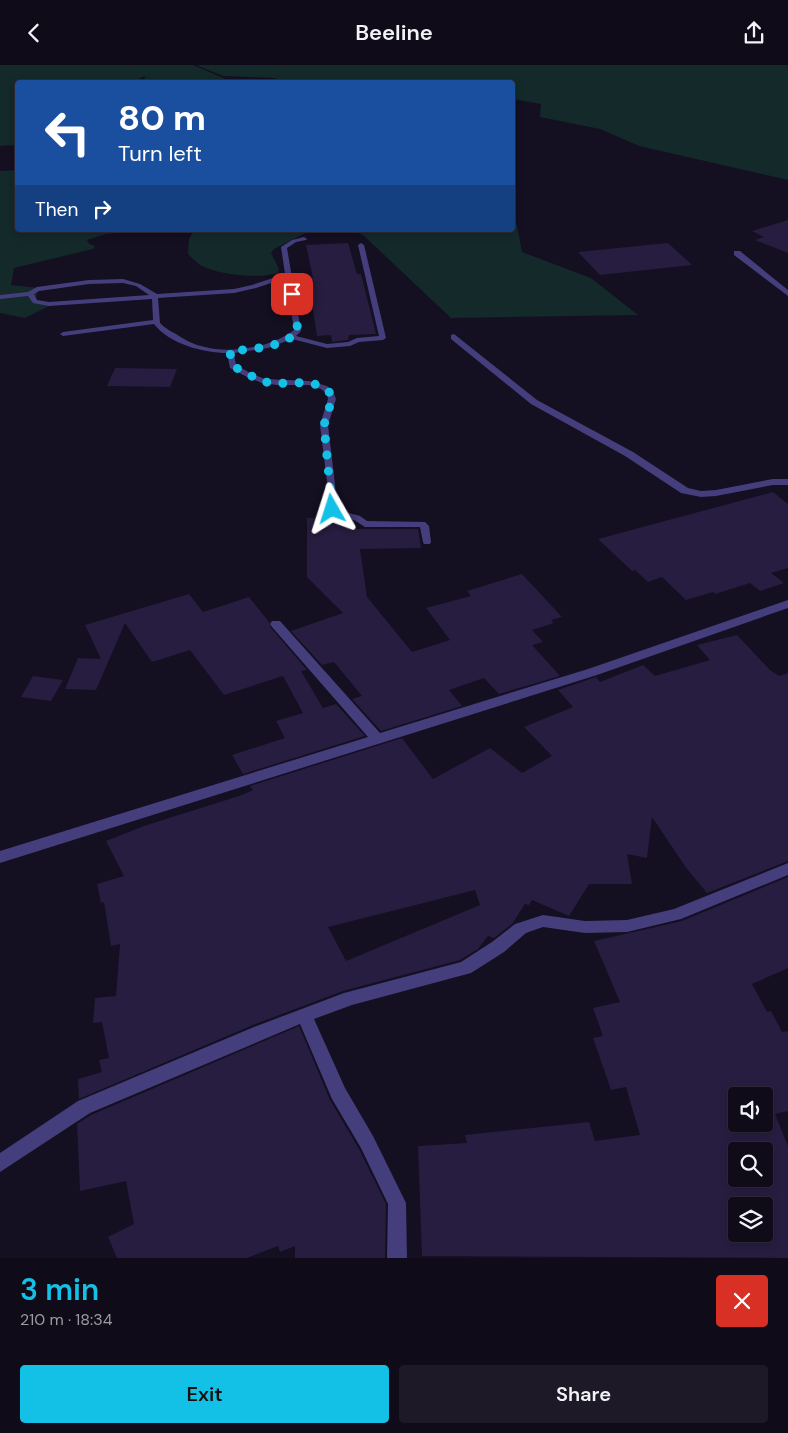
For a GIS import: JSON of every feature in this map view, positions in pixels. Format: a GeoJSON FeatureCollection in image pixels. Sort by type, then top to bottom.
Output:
{"type":"FeatureCollection","features":[{"type":"Feature","properties":{"kind":"street"},"geometry":{"type":"LineString","coordinates":[[736,253],[788,294]]}},
{"type":"Feature","properties":{"kind":"street"},"geometry":{"type":"LineString","coordinates":[[454,337],[534,403],[629,454],[685,491],[701,494],[716,493],[773,481],[788,482]]}},
{"type":"Feature","properties":{"kind":"street"},"geometry":{"type":"LineString","coordinates":[[0,857],[136,812],[674,646],[788,604]]}},
{"type":"Feature","properties":{"kind":"street"},"geometry":{"type":"LineString","coordinates":[[276,624],[377,738]]}},
{"type":"Feature","properties":{"kind":"street"},"geometry":{"type":"LineString","coordinates":[[0,1163],[84,1107],[304,1015],[350,998],[465,968],[498,947],[521,928],[543,921],[585,927],[627,926],[676,915],[788,869]]}},
{"type":"Feature","properties":{"kind":"street"},"geometry":{"type":"LineString","coordinates":[[304,1015],[338,1093],[372,1151],[397,1203],[397,1258]]}},
{"type":"Feature","properties":{"kind":"lane"},"geometry":{"type":"LineString","coordinates":[[293,337],[298,331],[284,247],[294,241],[304,239]]}},
{"type":"Feature","properties":{"kind":"lane"},"geometry":{"type":"LineString","coordinates":[[155,297],[157,322],[162,329],[185,343],[208,350],[230,351],[256,348],[293,337],[327,346],[350,345],[357,340],[383,338],[361,245]]}},
{"type":"Feature","properties":{"kind":"lane"},"geometry":{"type":"LineString","coordinates":[[30,294],[35,302],[49,304],[155,297],[234,291],[254,287],[288,275]]}},
{"type":"Feature","properties":{"kind":"lane"},"geometry":{"type":"LineString","coordinates":[[0,297],[30,294],[37,289],[49,287],[109,281],[138,285],[155,297]]}},
{"type":"Feature","properties":{"kind":"lane"},"geometry":{"type":"LineString","coordinates":[[64,334],[157,322]]}},
{"type":"Feature","properties":{"kind":"lane"},"geometry":{"type":"LineString","coordinates":[[230,351],[233,366],[260,380],[320,385],[330,393],[332,399],[324,425],[334,512],[357,518],[365,524],[422,524],[425,526],[427,542]]}},
{"type":"Feature","properties":{"kind":"green space"},"geometry":{"type":"Polygon","coordinates":[[[0,65],[193,65],[228,80],[144,80],[145,76],[136,80],[15,80],[15,145],[0,146],[0,65]]]}},
{"type":"Feature","properties":{"kind":"green space"},"geometry":{"type":"Polygon","coordinates":[[[196,65],[788,65],[788,180],[639,146],[600,129],[540,117],[541,104],[515,99],[515,80],[279,80],[274,78],[223,76],[196,65]]]}},
{"type":"Feature","properties":{"kind":"green space"},"geometry":{"type":"Polygon","coordinates":[[[15,170],[15,232],[125,232],[106,234],[87,240],[89,244],[95,246],[93,249],[14,268],[11,285],[39,288],[35,300],[53,304],[25,318],[0,313],[0,171],[15,170]]]}},
{"type":"Feature","properties":{"kind":"green space"},"geometry":{"type":"Polygon","coordinates":[[[515,216],[522,252],[591,278],[638,315],[451,318],[363,235],[356,232],[515,232],[515,216]]]}},
{"type":"Feature","properties":{"kind":"green space"},"geometry":{"type":"Polygon","coordinates":[[[193,232],[307,232],[274,249],[271,253],[279,269],[278,273],[260,276],[227,274],[198,264],[188,254],[189,239],[193,232]]]}},
{"type":"Feature","properties":{"kind":"building"},"geometry":{"type":"Polygon","coordinates":[[[788,220],[788,253],[755,240],[764,237],[752,231],[788,220]]]}},
{"type":"Feature","properties":{"kind":"building"},"geometry":{"type":"Polygon","coordinates":[[[348,243],[357,274],[361,274],[376,334],[349,335],[348,340],[332,342],[331,335],[317,336],[308,278],[313,278],[306,245],[348,243]]]}},
{"type":"Feature","properties":{"kind":"building"},"geometry":{"type":"Polygon","coordinates":[[[668,243],[692,265],[600,275],[578,252],[668,243]]]}},
{"type":"Feature","properties":{"kind":"building"},"geometry":{"type":"Polygon","coordinates":[[[115,368],[177,369],[170,387],[107,386],[115,368]]]}},
{"type":"Feature","properties":{"kind":"building"},"geometry":{"type":"Polygon","coordinates":[[[773,492],[788,504],[788,568],[771,573],[784,583],[760,591],[750,583],[715,594],[713,592],[686,600],[662,577],[648,582],[635,570],[632,571],[598,539],[773,492]]]}},
{"type":"Feature","properties":{"kind":"building"},"geometry":{"type":"Polygon","coordinates":[[[335,517],[348,520],[348,529],[418,529],[421,548],[360,549],[367,597],[412,652],[450,640],[426,608],[471,596],[467,591],[522,574],[562,617],[551,620],[554,623],[532,630],[543,642],[532,645],[560,676],[499,694],[484,678],[449,690],[462,706],[381,731],[352,699],[362,696],[334,662],[322,665],[291,631],[343,613],[307,577],[307,518],[335,517]]]}},
{"type":"Feature","properties":{"kind":"building"},"geometry":{"type":"Polygon","coordinates":[[[189,594],[203,612],[249,597],[269,622],[271,628],[307,670],[301,671],[323,708],[336,704],[365,736],[243,774],[232,755],[285,738],[276,721],[303,713],[283,676],[224,695],[190,650],[152,662],[125,623],[96,690],[65,689],[78,658],[101,659],[85,625],[189,594]]]}},
{"type":"Feature","properties":{"kind":"building"},"geometry":{"type":"Polygon","coordinates":[[[737,635],[770,670],[779,676],[788,673],[788,861],[707,893],[687,869],[652,817],[647,858],[627,854],[632,884],[589,884],[569,916],[532,900],[529,905],[525,904],[512,924],[494,938],[488,936],[478,949],[460,960],[343,991],[253,1025],[79,1099],[78,1079],[102,1072],[99,1060],[109,1058],[102,1022],[93,1023],[95,998],[116,996],[120,944],[111,946],[104,902],[101,903],[97,884],[124,876],[106,841],[144,826],[242,795],[253,790],[250,786],[402,738],[433,779],[490,748],[522,773],[552,756],[524,727],[573,707],[558,690],[596,677],[600,682],[643,665],[655,676],[710,660],[697,645],[737,635]],[[475,890],[328,927],[346,961],[480,905],[475,890]]]}},
{"type":"Feature","properties":{"kind":"building"},"geometry":{"type":"Polygon","coordinates":[[[33,676],[63,680],[51,701],[21,697],[33,676]]]}},
{"type":"Feature","properties":{"kind":"building"},"geometry":{"type":"Polygon","coordinates":[[[788,877],[788,968],[752,984],[767,1012],[771,1011],[782,1032],[788,1031],[788,1111],[775,1114],[788,1146],[788,1258],[422,1256],[418,1146],[467,1143],[465,1135],[589,1122],[595,1141],[640,1135],[626,1087],[611,1090],[593,1038],[603,1036],[593,1008],[620,1002],[594,941],[682,921],[788,877]]]}},
{"type":"Feature","properties":{"kind":"building"},"geometry":{"type":"Polygon","coordinates":[[[299,1026],[330,1100],[359,1149],[386,1204],[385,1258],[295,1258],[295,1246],[280,1252],[278,1246],[247,1258],[117,1258],[108,1237],[134,1224],[126,1181],[80,1191],[77,1124],[91,1115],[299,1026]]]}},
{"type":"Feature","properties":{"kind":"route"},"geometry":{"type":"LineString","coordinates":[[292,294],[298,331],[293,337],[256,348],[230,351],[231,361],[233,366],[241,371],[269,383],[308,383],[320,385],[330,393],[332,399],[324,425],[332,509]]}}]}
